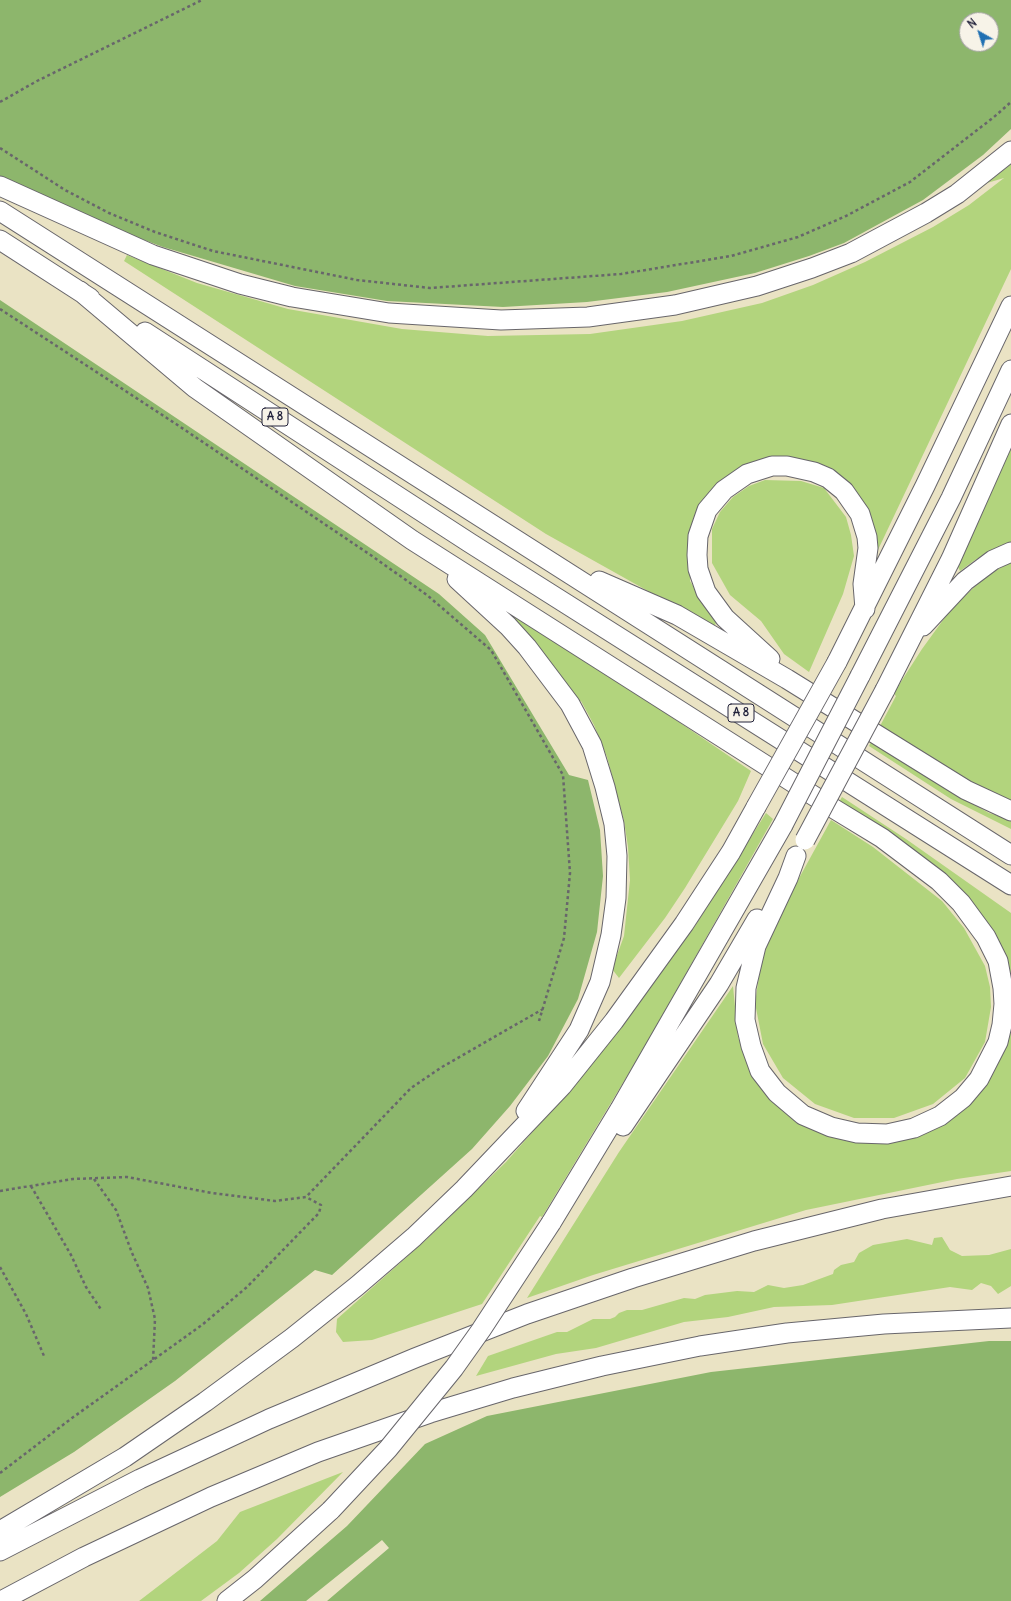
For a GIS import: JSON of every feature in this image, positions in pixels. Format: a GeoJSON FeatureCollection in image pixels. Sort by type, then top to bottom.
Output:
{"type":"FeatureCollection","features":[{"type":"Feature","properties":{"kind":"highway"},"geometry":{"type":"LineString","coordinates":[[0,186],[153,255],[240,284],[292,297],[390,313],[500,320],[588,317],[675,305],[757,286],[812,268],[851,253],[926,214],[958,194],[1011,151]]}},
{"type":"Feature","properties":{"kind":"highway","name":"A 8"},"geometry":{"type":"LineString","coordinates":[[0,211],[1011,855]]}},
{"type":"Feature","properties":{"kind":"highway","name":"A 8"},"geometry":{"type":"LineString","coordinates":[[0,240],[470,543],[680,674],[1011,885]]}},
{"type":"Feature","properties":{"kind":"highway"},"geometry":{"type":"LineString","coordinates":[[80,292],[195,388],[412,540],[882,838],[939,881],[961,903],[986,937],[998,961],[1003,988],[1002,1025],[998,1042],[979,1080],[963,1098],[940,1116],[914,1128],[887,1134],[857,1133],[830,1127],[803,1115],[777,1093],[760,1071],[751,1046],[746,1020],[746,988],[756,946],[788,878],[800,848]]}},
{"type":"Feature","properties":{"kind":"highway"},"geometry":{"type":"LineString","coordinates":[[0,1531],[125,1457],[205,1402],[292,1338],[357,1286],[414,1236],[491,1161],[562,1086],[614,1021],[684,924],[731,852],[865,609],[1011,306]]}},
{"type":"Feature","properties":{"kind":"highway"},"geometry":{"type":"LineString","coordinates":[[227,1601],[255,1579],[331,1510],[388,1449],[454,1368],[481,1330],[551,1222],[620,1109],[782,825],[951,498],[1011,370]]}},
{"type":"Feature","properties":{"kind":"highway"},"geometry":{"type":"LineString","coordinates":[[560,1206],[620,1130],[719,984],[783,874],[800,848],[912,637],[967,525],[1011,424]]}},
{"type":"Feature","properties":{"kind":"highway"},"geometry":{"type":"LineString","coordinates":[[787,679],[767,656],[725,618],[712,602],[701,581],[697,555],[698,536],[707,510],[724,490],[747,474],[772,466],[800,468],[828,478],[836,483],[853,502],[860,514],[865,528],[868,548],[863,584],[865,609]]}},
{"type":"Feature","properties":{"kind":"highway"},"geometry":{"type":"LineString","coordinates":[[412,540],[508,626],[557,684],[570,704],[592,745],[605,786],[614,824],[617,856],[616,898],[611,935],[600,982],[579,1030],[491,1161]]}},
{"type":"Feature","properties":{"kind":"highway"},"geometry":{"type":"LineString","coordinates":[[912,637],[937,613],[965,581],[993,560],[1011,552]]}},
{"type":"Feature","properties":{"kind":"highway"},"geometry":{"type":"LineString","coordinates":[[548,559],[677,615],[787,679],[966,790],[1011,810]]}},
{"type":"Feature","properties":{"kind":"highway"},"geometry":{"type":"LineString","coordinates":[[0,1551],[140,1479],[269,1419],[415,1358],[527,1314],[633,1278],[754,1241],[882,1209],[1011,1186]]}},
{"type":"Feature","properties":{"kind":"highway"},"geometry":{"type":"LineString","coordinates":[[2,1601],[84,1558],[211,1497],[318,1452],[430,1413],[513,1388],[700,1346],[779,1334],[884,1324],[1011,1318]]}},
{"type":"Feature","properties":{"kind":"path"},"geometry":{"type":"LineString","coordinates":[[0,102],[37,81],[202,0]]}},
{"type":"Feature","properties":{"kind":"path"},"geometry":{"type":"LineString","coordinates":[[0,148],[65,190],[109,213],[155,232],[213,251],[357,280],[430,288],[621,274],[731,256],[798,237],[846,216],[910,182],[994,117],[1011,102]]}},
{"type":"Feature","properties":{"kind":"path"},"geometry":{"type":"LineString","coordinates":[[0,309],[176,424],[372,556],[427,596],[491,650],[563,776],[570,873],[564,938],[539,1021]]}},
{"type":"Feature","properties":{"kind":"path"},"geometry":{"type":"LineString","coordinates":[[306,1197],[411,1088],[442,1067],[543,1008]]}},
{"type":"Feature","properties":{"kind":"path"},"geometry":{"type":"LineString","coordinates":[[0,1191],[73,1179],[127,1177],[212,1193],[275,1201],[306,1197],[321,1205],[318,1213],[292,1242],[247,1287],[202,1325],[153,1362],[72,1418],[0,1473]]}},
{"type":"Feature","properties":{"kind":"path"},"geometry":{"type":"LineString","coordinates":[[94,1178],[116,1210],[132,1254],[148,1288],[155,1319],[153,1362]]}},
{"type":"Feature","properties":{"kind":"path"},"geometry":{"type":"LineString","coordinates":[[31,1186],[71,1255],[86,1287],[102,1311]]}},
{"type":"Feature","properties":{"kind":"path"},"geometry":{"type":"LineString","coordinates":[[0,1267],[26,1314],[44,1356]]}},
{"type":"Feature","properties":{"kind":"green space"},"geometry":{"type":"Polygon","coordinates":[[[0,0],[1011,0],[1011,129],[983,155],[923,200],[844,243],[755,273],[667,292],[587,302],[503,307],[387,301],[295,286],[163,247],[88,219],[0,178],[0,0]]]}},
{"type":"Feature","properties":{"kind":"green space"},"geometry":{"type":"Polygon","coordinates":[[[1011,164],[1011,269],[876,554],[869,518],[791,459],[700,507],[694,517],[690,533],[690,581],[707,608],[717,620],[714,628],[546,534],[124,261],[127,255],[197,283],[288,309],[402,329],[488,336],[590,334],[682,321],[762,303],[813,285],[865,262],[933,227],[969,205],[1004,178],[987,183],[1011,164]]]}},
{"type":"Feature","properties":{"kind":"green space"},"geometry":{"type":"Polygon","coordinates":[[[0,300],[439,594],[485,635],[569,775],[588,780],[600,830],[603,876],[597,932],[578,999],[548,1056],[510,1106],[472,1149],[332,1275],[315,1270],[175,1381],[74,1452],[0,1497],[0,300]]]}},
{"type":"Feature","properties":{"kind":"green space"},"geometry":{"type":"Polygon","coordinates":[[[1011,445],[1011,542],[975,560],[960,571],[958,567],[1011,445]]]}},
{"type":"Feature","properties":{"kind":"green space"},"geometry":{"type":"Polygon","coordinates":[[[765,480],[801,481],[824,488],[846,517],[851,535],[854,556],[843,594],[809,672],[784,654],[761,621],[730,595],[712,563],[712,529],[720,512],[733,497],[749,486],[765,480]]]}},
{"type":"Feature","properties":{"kind":"green space"},"geometry":{"type":"Polygon","coordinates":[[[1011,562],[1011,801],[983,790],[880,726],[896,696],[894,694],[895,691],[922,649],[951,609],[986,576],[1011,562]]]}},
{"type":"Feature","properties":{"kind":"green space"},"geometry":{"type":"Polygon","coordinates":[[[499,606],[639,695],[751,771],[738,801],[685,888],[665,918],[619,978],[612,969],[624,936],[630,880],[628,847],[624,821],[607,757],[594,725],[581,701],[576,702],[499,606]]]}},
{"type":"Feature","properties":{"kind":"green space"},"geometry":{"type":"Polygon","coordinates":[[[871,742],[955,794],[989,813],[1011,820],[1011,829],[951,799],[869,746],[871,742]]]}},
{"type":"Feature","properties":{"kind":"green space"},"geometry":{"type":"Polygon","coordinates":[[[842,797],[906,839],[1011,913],[1011,994],[994,938],[839,802],[842,797]]]}},
{"type":"Feature","properties":{"kind":"green space"},"geometry":{"type":"Polygon","coordinates":[[[766,813],[773,819],[647,1043],[542,1217],[540,1216],[482,1304],[372,1340],[343,1342],[336,1332],[337,1319],[427,1239],[506,1162],[567,1093],[621,1026],[695,926],[766,813]]]}},
{"type":"Feature","properties":{"kind":"green space"},"geometry":{"type":"Polygon","coordinates":[[[831,820],[873,847],[942,901],[964,928],[985,966],[990,987],[991,1007],[985,1042],[965,1078],[933,1104],[894,1118],[854,1118],[815,1104],[783,1078],[763,1044],[755,1003],[761,963],[776,920],[831,820]]]}},
{"type":"Feature","properties":{"kind":"green space"},"geometry":{"type":"Polygon","coordinates":[[[733,986],[738,1037],[752,1074],[844,1138],[951,1116],[1011,1006],[1011,1171],[957,1179],[806,1210],[593,1275],[527,1298],[619,1152],[733,986]]]}},
{"type":"Feature","properties":{"kind":"green space"},"geometry":{"type":"Polygon","coordinates":[[[942,1237],[950,1250],[962,1256],[989,1255],[1011,1249],[1011,1286],[998,1294],[991,1286],[981,1283],[972,1290],[950,1287],[832,1305],[774,1307],[728,1317],[684,1322],[596,1348],[556,1354],[476,1376],[488,1356],[557,1332],[567,1332],[593,1319],[610,1319],[627,1310],[642,1310],[684,1298],[695,1299],[705,1295],[737,1291],[754,1292],[768,1285],[784,1288],[803,1285],[833,1274],[834,1270],[841,1265],[854,1262],[859,1253],[873,1245],[907,1239],[932,1245],[934,1238],[942,1237]]]}},
{"type":"Feature","properties":{"kind":"green space"},"geometry":{"type":"Polygon","coordinates":[[[989,1341],[1011,1341],[1011,1601],[327,1601],[389,1548],[382,1540],[306,1601],[260,1601],[347,1526],[425,1444],[487,1416],[711,1372],[989,1341]]]}},
{"type":"Feature","properties":{"kind":"green space"},"geometry":{"type":"Polygon","coordinates":[[[343,1472],[277,1539],[239,1573],[201,1601],[139,1601],[217,1541],[240,1512],[343,1472]]]}}]}
